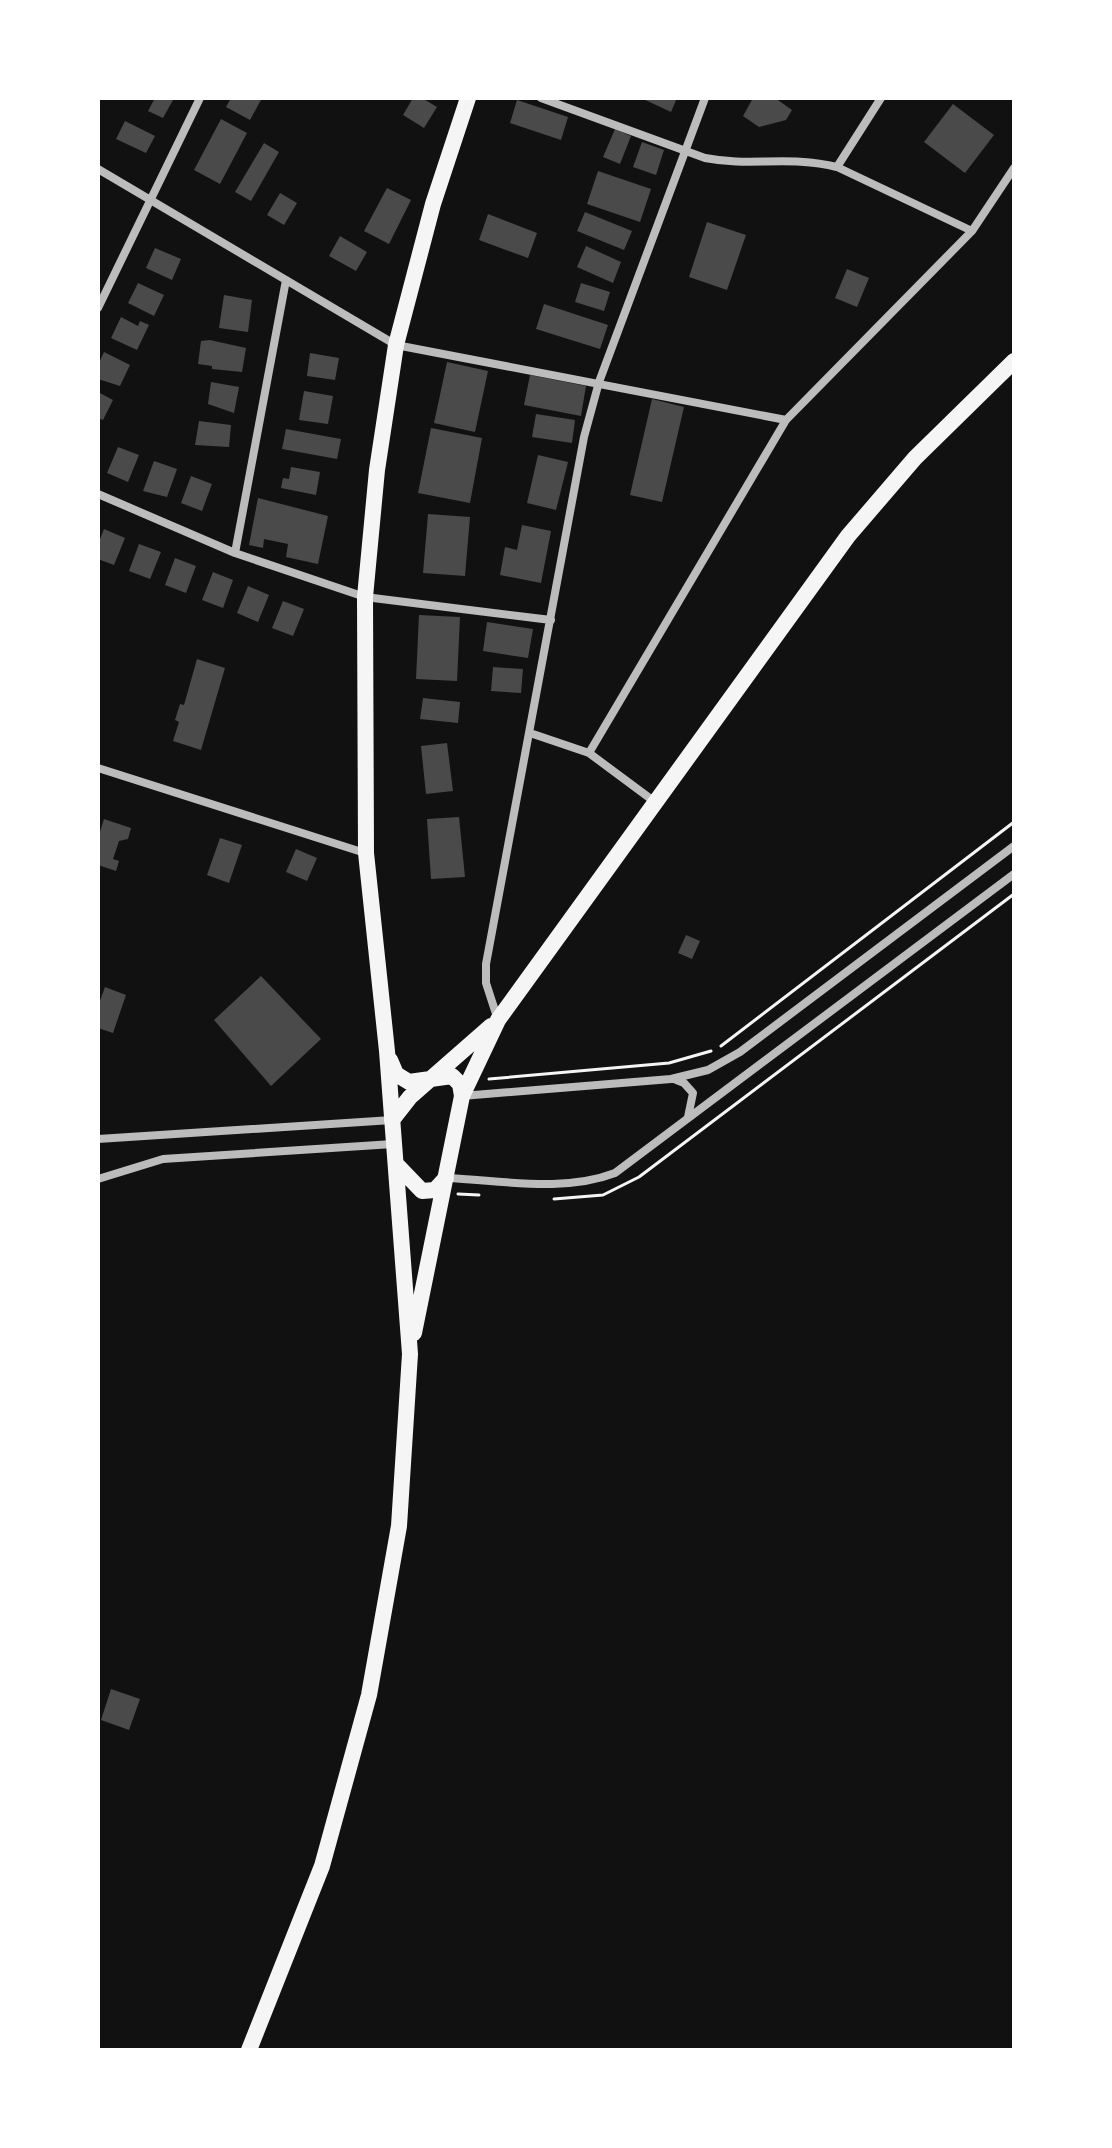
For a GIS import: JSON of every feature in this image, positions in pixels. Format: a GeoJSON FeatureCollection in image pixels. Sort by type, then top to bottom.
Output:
{"type":"FeatureCollection","features":[{"type":"Feature","properties":{"kind":"main road"},"geometry":{"type":"LineString","coordinates":[[410,1354],[387,1051],[366,853],[365,597],[377,470],[396,345],[433,204],[468,98]]}},
{"type":"Feature","properties":{"kind":"main road"},"geometry":{"type":"LineString","coordinates":[[249,2050],[322,1866],[369,1695],[399,1526],[410,1354],[462,1096],[498,1020],[848,536],[915,458],[1014,361]]}},
{"type":"Feature","properties":{"kind":"main road"},"geometry":{"type":"LineString","coordinates":[[392,1120],[410,1097],[498,1020]]}},
{"type":"Feature","properties":{"kind":"main road"},"geometry":{"type":"LineString","coordinates":[[387,1051],[402,1079],[416,1083],[452,1076],[460,1084],[462,1096]]}},
{"type":"Feature","properties":{"kind":"main road"},"geometry":{"type":"LineString","coordinates":[[395,1162],[422,1191],[435,1190],[446,1178]]}},
{"type":"Feature","properties":{"kind":"street"},"geometry":{"type":"LineString","coordinates":[[98,308],[200,98]]}},
{"type":"Feature","properties":{"kind":"street"},"geometry":{"type":"LineString","coordinates":[[541,98],[685,151],[728,162],[781,158],[837,167],[972,231]]}},
{"type":"Feature","properties":{"kind":"street"},"geometry":{"type":"LineString","coordinates":[[498,1020],[486,983],[486,964],[584,437],[599,382],[705,98]]}},
{"type":"Feature","properties":{"kind":"street"},"geometry":{"type":"LineString","coordinates":[[837,167],[881,98]]}},
{"type":"Feature","properties":{"kind":"street"},"geometry":{"type":"LineString","coordinates":[[589,753],[786,420],[972,231],[1014,168]]}},
{"type":"Feature","properties":{"kind":"street"},"geometry":{"type":"LineString","coordinates":[[98,169],[396,345],[786,420]]}},
{"type":"Feature","properties":{"kind":"street"},"geometry":{"type":"LineString","coordinates":[[235,553],[286,280]]}},
{"type":"Feature","properties":{"kind":"street"},"geometry":{"type":"LineString","coordinates":[[98,494],[235,553],[365,597],[551,620]]}},
{"type":"Feature","properties":{"kind":"street"},"geometry":{"type":"LineString","coordinates":[[530,733],[589,753],[656,802]]}},
{"type":"Feature","properties":{"kind":"street"},"geometry":{"type":"LineString","coordinates":[[98,768],[366,853]]}},
{"type":"Feature","properties":{"kind":"street"},"geometry":{"type":"LineString","coordinates":[[462,1096],[671,1079],[708,1070],[740,1052],[1014,846]]}},
{"type":"Feature","properties":{"kind":"street"},"geometry":{"type":"LineString","coordinates":[[446,1178],[565,1183],[599,1179],[630,1164],[1014,874]]}},
{"type":"Feature","properties":{"kind":"street"},"geometry":{"type":"LineString","coordinates":[[671,1079],[684,1083],[693,1093],[693,1107],[686,1122]]}},
{"type":"Feature","properties":{"kind":"street"},"geometry":{"type":"LineString","coordinates":[[98,1139],[392,1120]]}},
{"type":"Feature","properties":{"kind":"street"},"geometry":{"type":"LineString","coordinates":[[98,1179],[163,1159],[394,1144]]}},
{"type":"Feature","properties":{"kind":"path"},"geometry":{"type":"LineString","coordinates":[[470,1080],[669,1063],[710,1052],[996,840],[1014,822]]}},
{"type":"Feature","properties":{"kind":"building"},"geometry":{"type":"Polygon","coordinates":[[[155,98],[173,100],[163,118],[148,111],[155,98]]]}},
{"type":"Feature","properties":{"kind":"building"},"geometry":{"type":"Polygon","coordinates":[[[231,98],[262,98],[250,120],[226,107],[231,98]]]}},
{"type":"Feature","properties":{"kind":"building"},"geometry":{"type":"Polygon","coordinates":[[[413,98],[422,98],[437,107],[424,128],[403,115],[413,98]]]}},
{"type":"Feature","properties":{"kind":"building"},"geometry":{"type":"Polygon","coordinates":[[[641,98],[677,98],[671,112],[641,98]]]}},
{"type":"Feature","properties":{"kind":"building"},"geometry":{"type":"Polygon","coordinates":[[[753,98],[775,98],[792,110],[786,120],[759,127],[743,116],[753,98]]]}},
{"type":"Feature","properties":{"kind":"building"},"geometry":{"type":"Polygon","coordinates":[[[517,100],[568,117],[561,140],[510,123],[517,100]]]}},
{"type":"Feature","properties":{"kind":"building"},"geometry":{"type":"Polygon","coordinates":[[[953,104],[994,135],[965,173],[924,142],[953,104]]]}},
{"type":"Feature","properties":{"kind":"building"},"geometry":{"type":"Polygon","coordinates":[[[221,119],[247,133],[220,184],[194,170],[221,119]]]}},
{"type":"Feature","properties":{"kind":"building"},"geometry":{"type":"Polygon","coordinates":[[[125,121],[155,136],[146,153],[116,139],[125,121]]]}},
{"type":"Feature","properties":{"kind":"building"},"geometry":{"type":"Polygon","coordinates":[[[615,129],[631,136],[620,164],[603,157],[615,129]]]}},
{"type":"Feature","properties":{"kind":"building"},"geometry":{"type":"Polygon","coordinates":[[[642,142],[664,150],[656,175],[633,167],[642,142]]]}},
{"type":"Feature","properties":{"kind":"building"},"geometry":{"type":"Polygon","coordinates":[[[264,143],[279,152],[251,201],[235,192],[264,143]]]}},
{"type":"Feature","properties":{"kind":"building"},"geometry":{"type":"Polygon","coordinates":[[[598,171],[651,189],[640,222],[587,204],[598,171]]]}},
{"type":"Feature","properties":{"kind":"building"},"geometry":{"type":"Polygon","coordinates":[[[387,188],[411,200],[389,244],[364,231],[387,188]]]}},
{"type":"Feature","properties":{"kind":"building"},"geometry":{"type":"Polygon","coordinates":[[[280,193],[297,203],[284,225],[267,215],[280,193]]]}},
{"type":"Feature","properties":{"kind":"building"},"geometry":{"type":"Polygon","coordinates":[[[585,212],[632,231],[624,250],[577,231],[585,212]]]}},
{"type":"Feature","properties":{"kind":"building"},"geometry":{"type":"Polygon","coordinates":[[[488,214],[537,233],[528,258],[479,240],[488,214]]]}},
{"type":"Feature","properties":{"kind":"building"},"geometry":{"type":"Polygon","coordinates":[[[707,222],[746,235],[727,290],[689,277],[707,222]]]}},
{"type":"Feature","properties":{"kind":"building"},"geometry":{"type":"Polygon","coordinates":[[[340,236],[367,252],[356,271],[329,256],[340,236]]]}},
{"type":"Feature","properties":{"kind":"building"},"geometry":{"type":"Polygon","coordinates":[[[586,246],[621,262],[613,283],[577,267],[586,246]]]}},
{"type":"Feature","properties":{"kind":"building"},"geometry":{"type":"Polygon","coordinates":[[[155,248],[181,259],[172,280],[146,268],[155,248]]]}},
{"type":"Feature","properties":{"kind":"building"},"geometry":{"type":"Polygon","coordinates":[[[847,269],[869,278],[857,307],[835,298],[847,269]]]}},
{"type":"Feature","properties":{"kind":"building"},"geometry":{"type":"Polygon","coordinates":[[[138,283],[164,295],[154,316],[128,303],[138,283]]]}},
{"type":"Feature","properties":{"kind":"building"},"geometry":{"type":"Polygon","coordinates":[[[581,283],[610,292],[604,311],[575,302],[581,283]]]}},
{"type":"Feature","properties":{"kind":"building"},"geometry":{"type":"Polygon","coordinates":[[[224,295],[252,300],[248,332],[219,328],[224,295]]]}},
{"type":"Feature","properties":{"kind":"building"},"geometry":{"type":"Polygon","coordinates":[[[544,304],[608,325],[600,349],[536,329],[544,304]]]}},
{"type":"Feature","properties":{"kind":"building"},"geometry":{"type":"Polygon","coordinates":[[[121,317],[138,326],[140,321],[149,325],[137,350],[111,338],[121,317]]]}},
{"type":"Feature","properties":{"kind":"building"},"geometry":{"type":"Polygon","coordinates":[[[201,341],[246,348],[242,372],[212,369],[212,366],[198,364],[201,341]]]}},
{"type":"Feature","properties":{"kind":"building"},"geometry":{"type":"Polygon","coordinates":[[[104,352],[130,365],[120,386],[98,379],[98,365],[104,352]]]}},
{"type":"Feature","properties":{"kind":"building"},"geometry":{"type":"Polygon","coordinates":[[[310,353],[339,358],[335,380],[307,376],[310,353]]]}},
{"type":"Feature","properties":{"kind":"building"},"geometry":{"type":"Polygon","coordinates":[[[447,362],[488,371],[475,432],[434,423],[447,362]]]}},
{"type":"Feature","properties":{"kind":"building"},"geometry":{"type":"Polygon","coordinates":[[[530,375],[586,386],[581,416],[524,405],[530,375]]]}},
{"type":"Feature","properties":{"kind":"building"},"geometry":{"type":"Polygon","coordinates":[[[211,382],[239,387],[234,413],[208,404],[211,382]]]}},
{"type":"Feature","properties":{"kind":"building"},"geometry":{"type":"Polygon","coordinates":[[[304,391],[333,396],[328,424],[299,420],[304,391]]]}},
{"type":"Feature","properties":{"kind":"building"},"geometry":{"type":"Polygon","coordinates":[[[98,392],[113,400],[103,420],[98,418],[98,392]]]}},
{"type":"Feature","properties":{"kind":"building"},"geometry":{"type":"Polygon","coordinates":[[[652,399],[684,407],[662,502],[630,495],[652,399]]]}},
{"type":"Feature","properties":{"kind":"building"},"geometry":{"type":"Polygon","coordinates":[[[536,414],[575,420],[572,443],[532,437],[536,414]]]}},
{"type":"Feature","properties":{"kind":"building"},"geometry":{"type":"Polygon","coordinates":[[[199,421],[231,425],[229,447],[195,445],[199,421]]]}},
{"type":"Feature","properties":{"kind":"building"},"geometry":{"type":"Polygon","coordinates":[[[431,428],[482,438],[470,503],[418,493],[431,428]]]}},
{"type":"Feature","properties":{"kind":"building"},"geometry":{"type":"Polygon","coordinates":[[[286,429],[341,439],[337,459],[282,449],[286,429]]]}},
{"type":"Feature","properties":{"kind":"building"},"geometry":{"type":"Polygon","coordinates":[[[118,447],[139,455],[128,482],[107,473],[118,447]]]}},
{"type":"Feature","properties":{"kind":"building"},"geometry":{"type":"Polygon","coordinates":[[[538,455],[568,462],[556,510],[527,503],[538,455]]]}},
{"type":"Feature","properties":{"kind":"building"},"geometry":{"type":"Polygon","coordinates":[[[154,461],[177,469],[167,497],[143,491],[154,461]]]}},
{"type":"Feature","properties":{"kind":"building"},"geometry":{"type":"Polygon","coordinates":[[[291,467],[320,472],[316,495],[281,488],[283,478],[289,479],[291,467]]]}},
{"type":"Feature","properties":{"kind":"building"},"geometry":{"type":"Polygon","coordinates":[[[191,476],[212,484],[202,511],[181,503],[191,476]]]}},
{"type":"Feature","properties":{"kind":"building"},"geometry":{"type":"Polygon","coordinates":[[[258,498],[328,516],[318,564],[286,557],[288,544],[264,539],[263,548],[249,545],[258,498]]]}},
{"type":"Feature","properties":{"kind":"building"},"geometry":{"type":"Polygon","coordinates":[[[428,514],[470,517],[465,576],[423,573],[428,514]]]}},
{"type":"Feature","properties":{"kind":"building"},"geometry":{"type":"Polygon","coordinates":[[[522,525],[551,531],[541,583],[500,575],[505,547],[517,550],[522,525]]]}},
{"type":"Feature","properties":{"kind":"building"},"geometry":{"type":"Polygon","coordinates":[[[104,529],[125,538],[114,565],[98,559],[98,544],[104,529]]]}},
{"type":"Feature","properties":{"kind":"building"},"geometry":{"type":"Polygon","coordinates":[[[139,544],[161,552],[150,579],[129,571],[139,544]]]}},
{"type":"Feature","properties":{"kind":"building"},"geometry":{"type":"Polygon","coordinates":[[[175,558],[196,566],[186,593],[165,585],[175,558]]]}},
{"type":"Feature","properties":{"kind":"building"},"geometry":{"type":"Polygon","coordinates":[[[213,572],[233,580],[223,608],[202,600],[213,572]]]}},
{"type":"Feature","properties":{"kind":"building"},"geometry":{"type":"Polygon","coordinates":[[[248,586],[269,595],[258,622],[237,613],[248,586]]]}},
{"type":"Feature","properties":{"kind":"building"},"geometry":{"type":"Polygon","coordinates":[[[283,601],[304,609],[293,636],[272,628],[283,601]]]}},
{"type":"Feature","properties":{"kind":"building"},"geometry":{"type":"Polygon","coordinates":[[[419,615],[460,617],[457,681],[416,679],[419,615]]]}},
{"type":"Feature","properties":{"kind":"building"},"geometry":{"type":"Polygon","coordinates":[[[487,622],[533,629],[528,658],[483,651],[487,622]]]}},
{"type":"Feature","properties":{"kind":"building"},"geometry":{"type":"Polygon","coordinates":[[[197,659],[225,668],[201,750],[173,741],[179,722],[175,720],[180,704],[184,705],[197,659]]]}},
{"type":"Feature","properties":{"kind":"building"},"geometry":{"type":"Polygon","coordinates":[[[493,667],[523,669],[521,693],[491,691],[493,667]]]}},
{"type":"Feature","properties":{"kind":"building"},"geometry":{"type":"Polygon","coordinates":[[[423,698],[460,702],[458,723],[420,719],[423,698]]]}},
{"type":"Feature","properties":{"kind":"building"},"geometry":{"type":"Polygon","coordinates":[[[447,743],[453,791],[426,794],[421,746],[447,743]]]}},
{"type":"Feature","properties":{"kind":"building"},"geometry":{"type":"Polygon","coordinates":[[[459,817],[465,877],[431,879],[427,819],[459,817]]]}},
{"type":"Feature","properties":{"kind":"building"},"geometry":{"type":"Polygon","coordinates":[[[104,819],[131,828],[128,839],[119,841],[113,859],[119,861],[116,871],[98,865],[98,838],[104,819]]]}},
{"type":"Feature","properties":{"kind":"building"},"geometry":{"type":"Polygon","coordinates":[[[220,838],[242,845],[229,883],[207,875],[220,838]]]}},
{"type":"Feature","properties":{"kind":"building"},"geometry":{"type":"Polygon","coordinates":[[[296,849],[317,858],[307,881],[286,872],[296,849]]]}},
{"type":"Feature","properties":{"kind":"building"},"geometry":{"type":"Polygon","coordinates":[[[686,935],[700,941],[692,959],[678,953],[686,935]]]}},
{"type":"Feature","properties":{"kind":"building"},"geometry":{"type":"Polygon","coordinates":[[[261,976],[321,1039],[271,1086],[214,1020],[261,976]]]}},
{"type":"Feature","properties":{"kind":"building"},"geometry":{"type":"Polygon","coordinates":[[[105,987],[126,995],[113,1033],[98,1028],[98,1006],[105,987]]]}},
{"type":"Feature","properties":{"kind":"building"},"geometry":{"type":"Polygon","coordinates":[[[111,1689],[140,1699],[129,1730],[101,1720],[111,1689]]]}}]}
